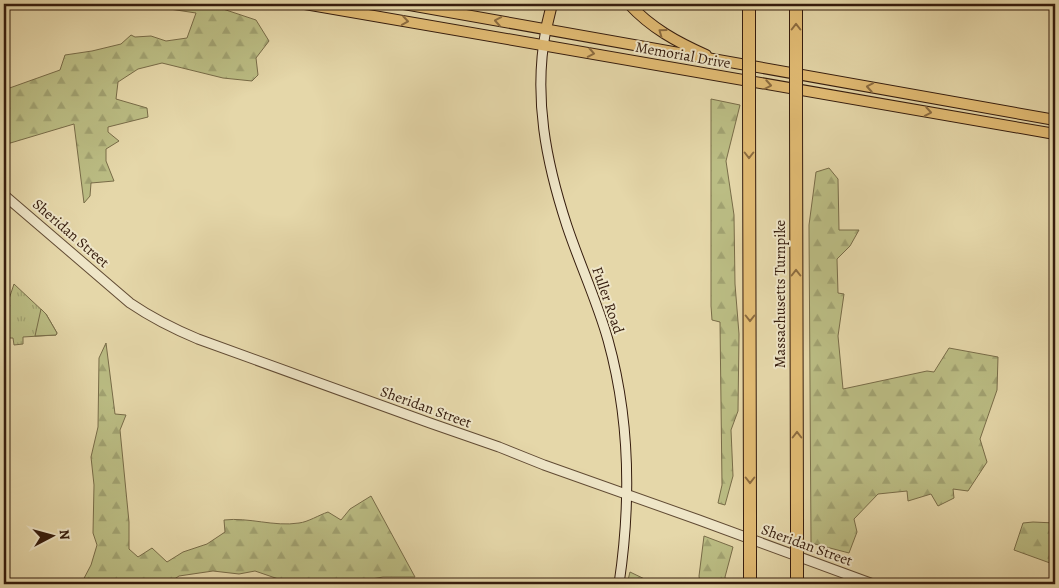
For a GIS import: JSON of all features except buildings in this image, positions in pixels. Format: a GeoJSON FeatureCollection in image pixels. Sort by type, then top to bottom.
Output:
{"type":"FeatureCollection","features":[{"type":"Feature","properties":{"kind":"highway","name":"Massachusetts Turnpike"},"geometry":{"type":"LineString","coordinates":[[749,4],[750,584]]}},
{"type":"Feature","properties":{"kind":"highway","name":"Massachusetts Turnpike"},"geometry":{"type":"LineString","coordinates":[[796,4],[797,578]]}},
{"type":"Feature","properties":{"kind":"main road","name":"Memorial Drive"},"geometry":{"type":"LineString","coordinates":[[305,4],[1055,134]]}},
{"type":"Feature","properties":{"kind":"main road","name":"Memorial Drive"},"geometry":{"type":"LineString","coordinates":[[404,4],[1055,120]]}},
{"type":"Feature","properties":{"kind":"main road"},"geometry":{"type":"LineString","coordinates":[[546,29],[552,4]]}},
{"type":"Feature","properties":{"kind":"main road"},"geometry":{"type":"LineString","coordinates":[[629,4],[640,16],[671,39],[721,61]]}},
{"type":"Feature","properties":{"kind":"main road"},"geometry":{"type":"LineString","coordinates":[[999,110],[1000,124]]}},
{"type":"Feature","properties":{"kind":"main road"},"geometry":{"type":"LineString","coordinates":[[1000,124],[1010,112]]}},
{"type":"Feature","properties":{"kind":"street","name":"Fuller Road"},"geometry":{"type":"LineString","coordinates":[[546,29],[541,69],[541,103],[547,153],[567,225],[599,309],[616,373],[626,447],[625,535],[619,584]]}},
{"type":"Feature","properties":{"kind":"street","name":"Sheridan Street"},"geometry":{"type":"LineString","coordinates":[[4,195],[130,303],[160,322],[198,339],[873,584]]}},
{"type":"Feature","properties":{"kind":"green space"},"geometry":{"type":"Polygon","coordinates":[[[117,4],[208,4],[256,20],[269,41],[256,58],[258,75],[252,81],[223,78],[162,63],[138,69],[118,82],[116,99],[147,108],[148,117],[108,127],[108,132],[119,141],[106,149],[106,161],[114,181],[91,183],[90,196],[84,203],[74,124],[7,144],[4,132],[4,90],[60,70],[65,55],[121,44],[131,35],[135,37],[151,36],[166,41],[187,38],[196,13],[163,8],[122,9],[117,4]]]}},
{"type":"Feature","properties":{"kind":"green space"},"geometry":{"type":"Polygon","coordinates":[[[711,99],[740,105],[726,161],[734,215],[735,284],[739,334],[738,411],[731,430],[733,476],[725,505],[718,503],[722,485],[720,322],[712,320],[711,306],[711,99]]]}},
{"type":"Feature","properties":{"kind":"green space"},"geometry":{"type":"Polygon","coordinates":[[[829,168],[838,179],[839,230],[859,230],[850,246],[837,259],[838,293],[844,294],[838,336],[843,389],[927,371],[934,372],[949,348],[998,357],[997,390],[980,439],[987,462],[968,491],[953,489],[954,498],[938,506],[931,494],[908,501],[907,491],[878,494],[854,519],[857,532],[849,553],[811,543],[809,225],[816,172],[829,168]]]}},
{"type":"Feature","properties":{"kind":"green space"},"geometry":{"type":"Polygon","coordinates":[[[14,284],[46,314],[57,333],[56,335],[23,337],[23,344],[14,345],[13,338],[4,338],[4,314],[14,284]]]}},
{"type":"Feature","properties":{"kind":"green space"},"geometry":{"type":"Polygon","coordinates":[[[41,309],[57,333],[56,335],[35,336],[41,309]]]}},
{"type":"Feature","properties":{"kind":"green space"},"geometry":{"type":"Polygon","coordinates":[[[106,343],[115,414],[126,415],[120,430],[129,522],[129,549],[138,557],[152,548],[167,562],[183,552],[207,544],[225,532],[224,520],[233,519],[290,524],[306,521],[328,512],[341,520],[350,509],[371,496],[415,577],[383,577],[344,584],[293,584],[255,571],[239,574],[213,571],[179,576],[167,584],[81,584],[91,565],[97,545],[93,533],[94,485],[91,457],[98,427],[99,358],[106,343]]]}},
{"type":"Feature","properties":{"kind":"green space"},"geometry":{"type":"Polygon","coordinates":[[[1023,523],[1055,523],[1055,556],[1050,563],[1014,550],[1023,523]]]}},
{"type":"Feature","properties":{"kind":"green space"},"geometry":{"type":"Polygon","coordinates":[[[704,536],[733,547],[725,577],[726,584],[700,584],[699,576],[704,536]]]}},
{"type":"Feature","properties":{"kind":"green space"},"geometry":{"type":"Polygon","coordinates":[[[630,572],[655,584],[627,584],[630,572]]]}}]}
